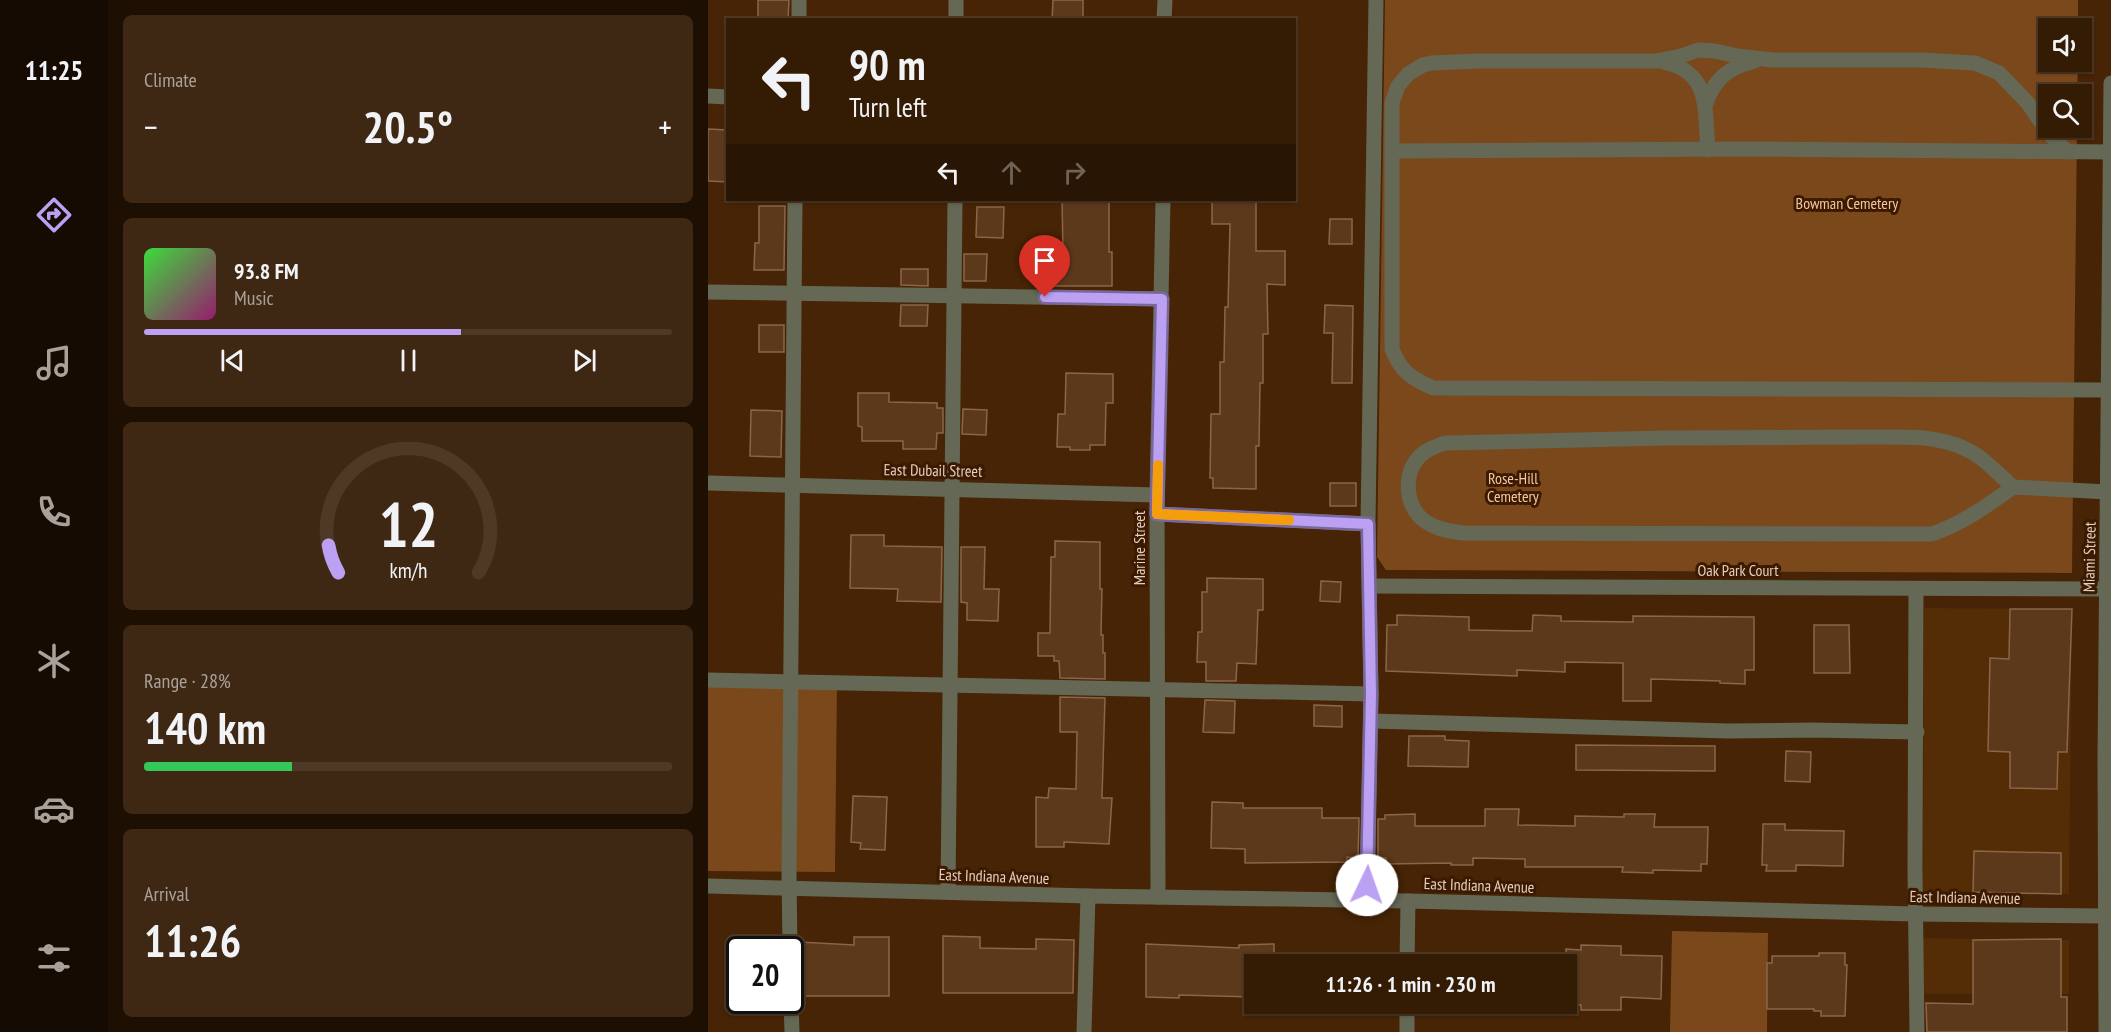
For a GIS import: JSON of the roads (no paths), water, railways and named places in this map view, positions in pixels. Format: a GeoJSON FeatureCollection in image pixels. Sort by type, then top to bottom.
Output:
{"type":"FeatureCollection","features":[{"type":"Feature","properties":{"kind":"street"},"geometry":{"type":"LineString","coordinates":[[799,0],[799,18]]}},
{"type":"Feature","properties":{"kind":"street"},"geometry":{"type":"LineString","coordinates":[[956,0],[956,18]]}},
{"type":"Feature","properties":{"kind":"street"},"geometry":{"type":"LineString","coordinates":[[1164,0],[1164,18]]}},
{"type":"Feature","properties":{"kind":"street"},"geometry":{"type":"LineString","coordinates":[[1366,900],[1371,721],[1368,524],[1377,0]]}},
{"type":"Feature","properties":{"kind":"street"},"geometry":{"type":"LineString","coordinates":[[2068,152],[2050,135],[2026,102],[1998,73],[1975,63],[1921,60],[1761,60],[1698,50],[1656,61],[1479,61],[1423,65],[1408,74],[1398,86],[1392,103],[1392,349],[1398,363],[1412,379],[1433,388],[2109,390]]}},
{"type":"Feature","properties":{"kind":"street"},"geometry":{"type":"LineString","coordinates":[[1705,108],[1714,85],[1728,71],[1737,65],[1761,60]]}},
{"type":"Feature","properties":{"kind":"street"},"geometry":{"type":"LineString","coordinates":[[1656,61],[1678,65],[1694,76],[1703,92],[1708,150]]}},
{"type":"Feature","properties":{"kind":"street","name":"Miami Street"},"geometry":{"type":"LineString","coordinates":[[2106,1032],[2111,83]]}},
{"type":"Feature","properties":{"kind":"street"},"geometry":{"type":"LineString","coordinates":[[708,96],[726,97]]}},
{"type":"Feature","properties":{"kind":"street"},"geometry":{"type":"LineString","coordinates":[[1392,150],[2110,152]]}},
{"type":"Feature","properties":{"kind":"street"},"geometry":{"type":"LineString","coordinates":[[790,936],[795,201]]}},
{"type":"Feature","properties":{"kind":"street"},"geometry":{"type":"LineString","coordinates":[[948,892],[955,201]]}},
{"type":"Feature","properties":{"kind":"street","name":"Marine Street"},"geometry":{"type":"LineString","coordinates":[[1158,897],[1157,495],[1163,201]]}},
{"type":"Feature","properties":{"kind":"street"},"geometry":{"type":"LineString","coordinates":[[708,292],[1162,299]]}},
{"type":"Feature","properties":{"kind":"street"},"geometry":{"type":"LineString","coordinates":[[2013,487],[1957,525],[1932,534],[1652,535],[1455,532],[1433,526],[1419,516],[1410,500],[1407,484],[1411,469],[1419,456],[1432,447],[1444,443],[1654,438],[1857,437],[1943,440],[1964,448],[1981,459],[2013,487],[2108,492]]}},
{"type":"Feature","properties":{"kind":"street","name":"East Dubail Street"},"geometry":{"type":"LineString","coordinates":[[708,483],[1157,495]]}},
{"type":"Feature","properties":{"kind":"street"},"geometry":{"type":"LineString","coordinates":[[1157,514],[1368,524]]}},
{"type":"Feature","properties":{"kind":"street","name":"Oak Park Court"},"geometry":{"type":"LineString","coordinates":[[1370,586],[2107,589]]}},
{"type":"Feature","properties":{"kind":"street"},"geometry":{"type":"LineString","coordinates":[[1916,589],[1917,1032]]}},
{"type":"Feature","properties":{"kind":"street"},"geometry":{"type":"LineString","coordinates":[[708,680],[1371,694]]}},
{"type":"Feature","properties":{"kind":"street"},"geometry":{"type":"LineString","coordinates":[[1371,721],[1728,731],[1917,732]]}},
{"type":"Feature","properties":{"kind":"street","name":"East Indiana Avenue"},"geometry":{"type":"LineString","coordinates":[[708,886],[1915,914],[2106,916]]}},
{"type":"Feature","properties":{"kind":"street"},"geometry":{"type":"LineString","coordinates":[[1084,1032],[1088,896]]}},
{"type":"Feature","properties":{"kind":"street"},"geometry":{"type":"LineString","coordinates":[[1407,954],[1408,901]]}},
{"type":"Feature","properties":{"kind":"street"},"geometry":{"type":"LineString","coordinates":[[791,1014],[792,1032]]}},
{"type":"Feature","properties":{"kind":"street"},"geometry":{"type":"LineString","coordinates":[[1407,1014],[1407,1032]]}},
{"type":"Feature","properties":{"kind":"park label","name":"Bowman Cemetery"},"geometry":{"type":"Point","coordinates":[1847,203]}},
{"type":"Feature","properties":{"kind":"park label","name":"Rose-Hill Cemetery"},"geometry":{"type":"Point","coordinates":[1513,487]}}]}
